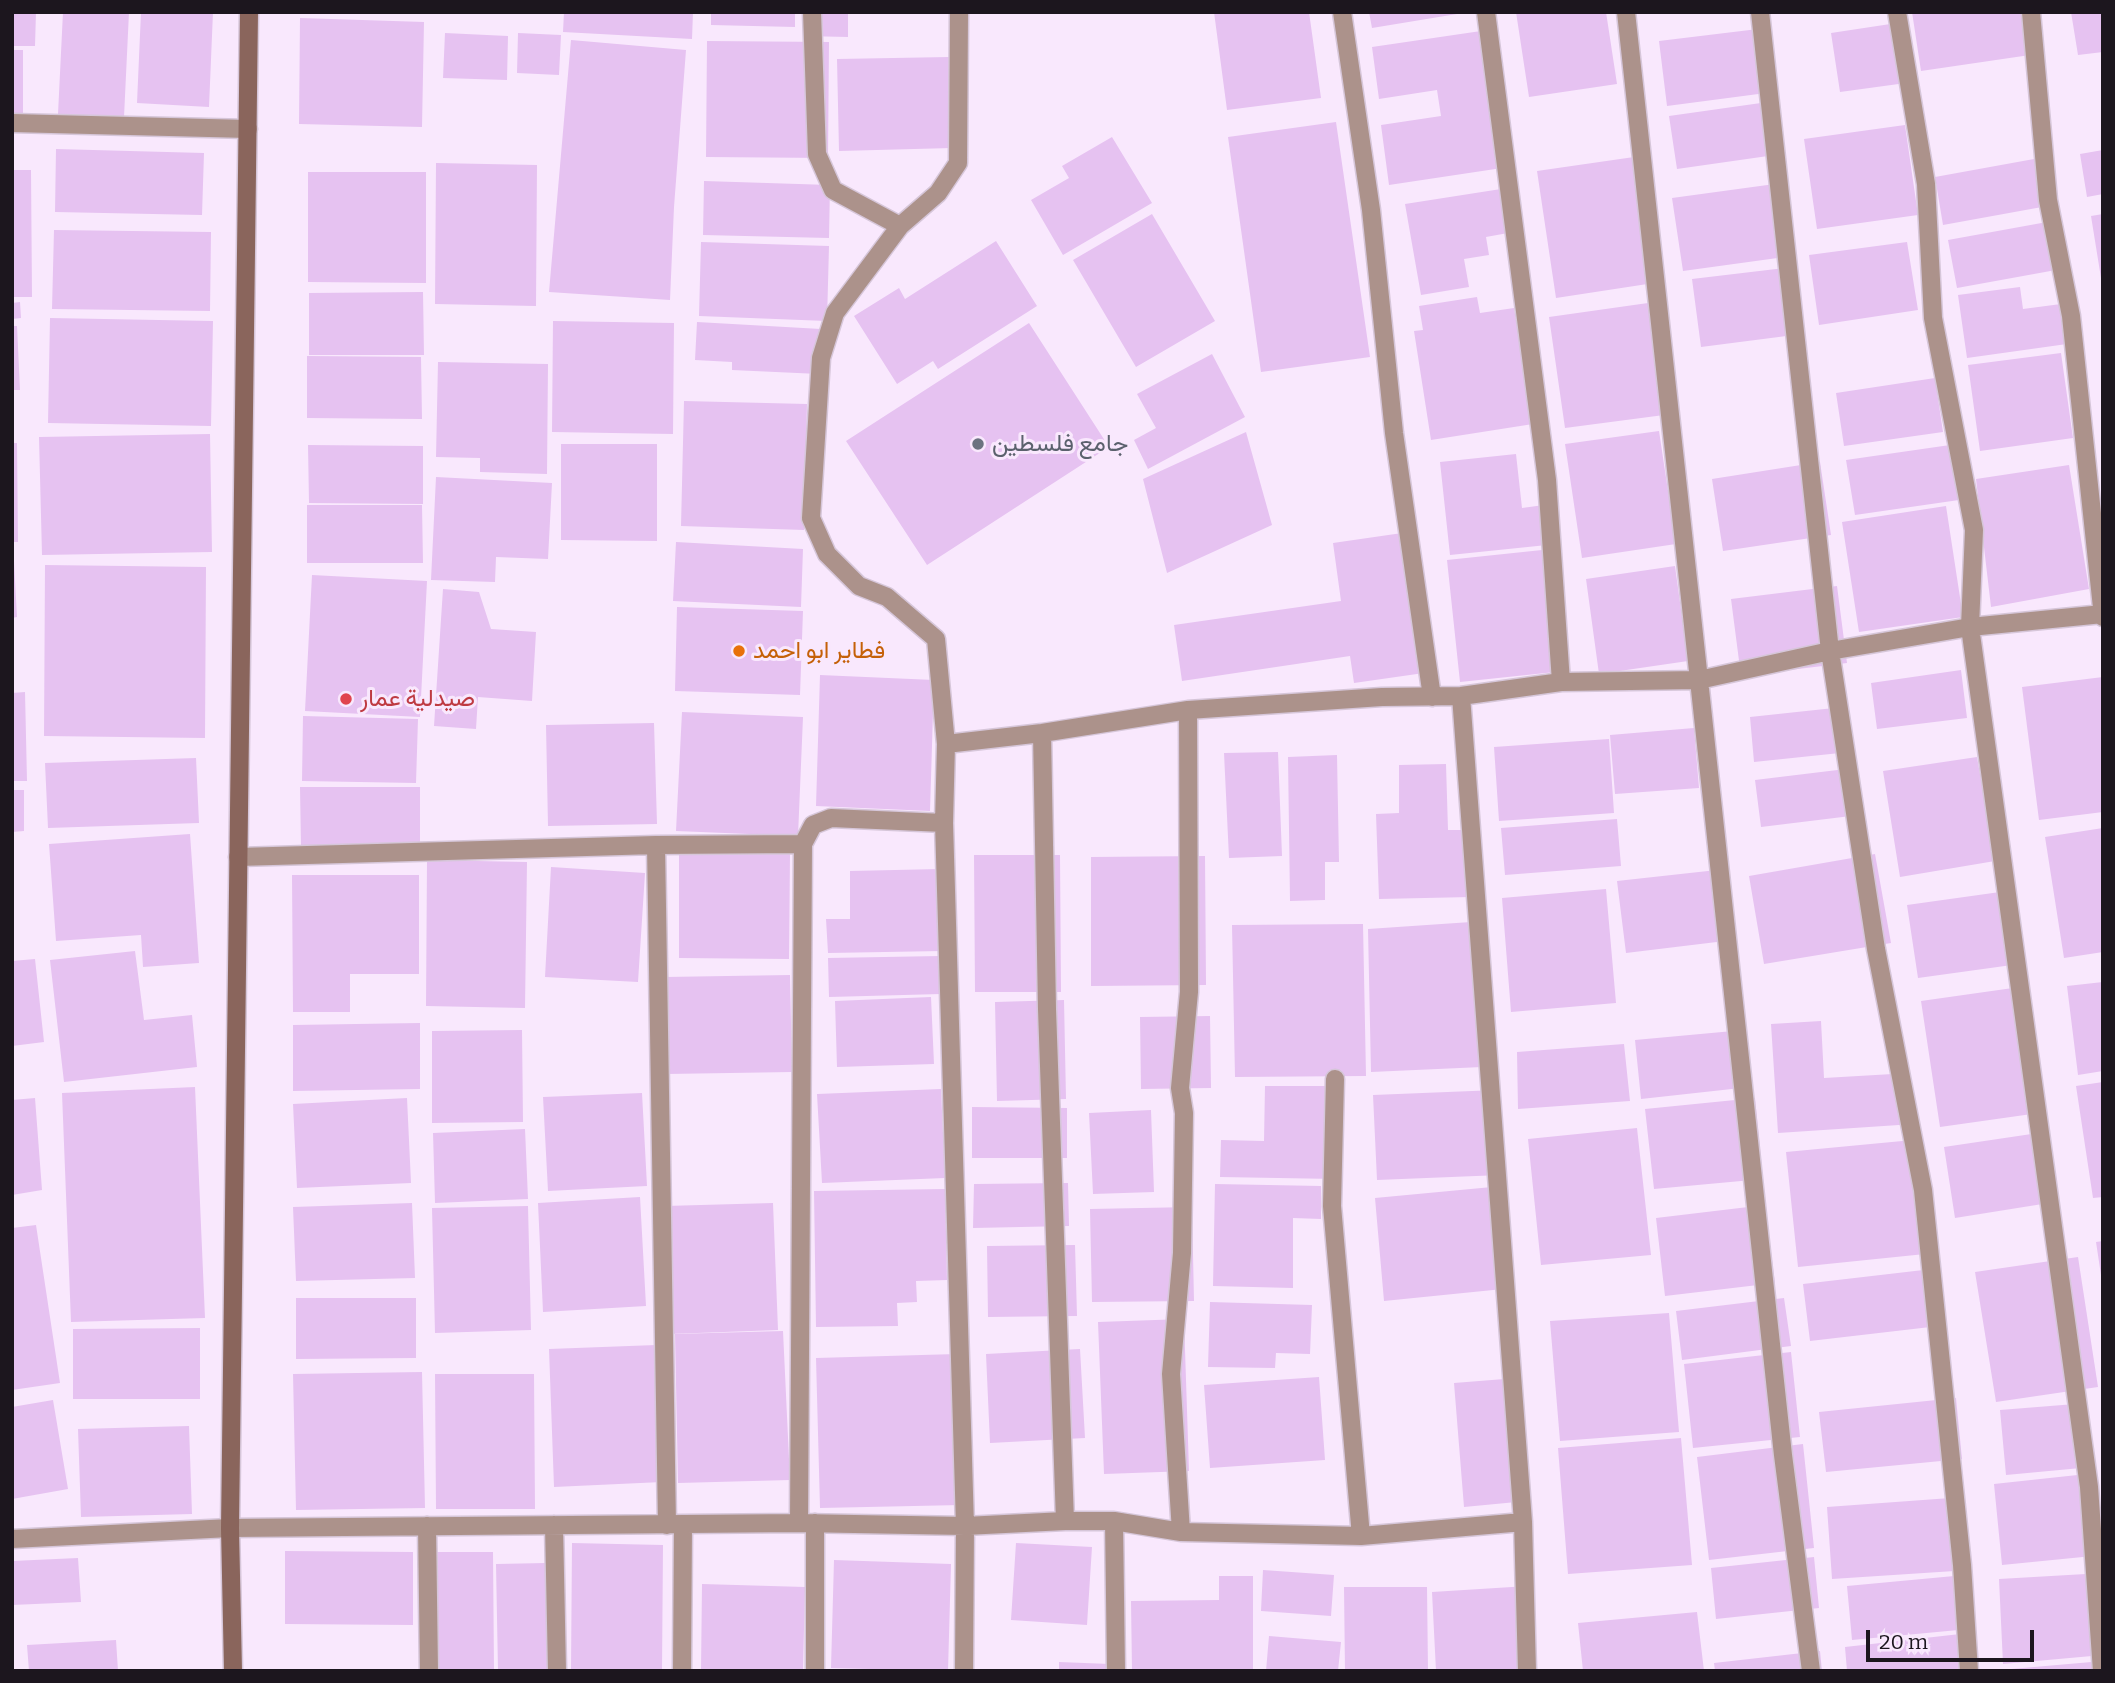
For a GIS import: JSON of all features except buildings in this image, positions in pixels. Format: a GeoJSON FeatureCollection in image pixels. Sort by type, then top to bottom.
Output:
{"type":"FeatureCollection","features":[{"type":"Feature","properties":{"kind":"street"},"geometry":{"type":"LineString","coordinates":[[233,1671],[230,1528],[248,12]]}},
{"type":"Feature","properties":{"kind":"street"},"geometry":{"type":"LineString","coordinates":[[812,12],[817,154],[834,190],[900,226]]}},
{"type":"Feature","properties":{"kind":"street"},"geometry":{"type":"LineString","coordinates":[[959,12],[958,163],[938,193],[900,226],[835,313],[821,358],[811,518],[827,554],[859,586],[887,597],[936,639],[946,744],[944,823],[965,1525],[964,1671]]}},
{"type":"Feature","properties":{"kind":"street"},"geometry":{"type":"LineString","coordinates":[[1342,12],[1371,210],[1394,433],[1432,697]]}},
{"type":"Feature","properties":{"kind":"street"},"geometry":{"type":"LineString","coordinates":[[1486,12],[1547,480],[1561,682]]}},
{"type":"Feature","properties":{"kind":"street"},"geometry":{"type":"LineString","coordinates":[[1626,12],[1782,1441],[1811,1671]]}},
{"type":"Feature","properties":{"kind":"street"},"geometry":{"type":"LineString","coordinates":[[1760,12],[1830,651],[1876,948],[1923,1190],[1962,1565],[1969,1671]]}},
{"type":"Feature","properties":{"kind":"street"},"geometry":{"type":"LineString","coordinates":[[1897,12],[1926,184],[1933,318],[1974,530],[1970,627],[2089,1487],[2102,1671]]}},
{"type":"Feature","properties":{"kind":"street"},"geometry":{"type":"LineString","coordinates":[[946,744],[1042,733],[1188,710],[1381,697],[1461,696],[1561,682],[1699,680],[1830,651],[1970,627],[2103,615],[2071,316],[2048,200],[2031,12]]}},
{"type":"Feature","properties":{"kind":"street"},"geometry":{"type":"LineString","coordinates":[[12,123],[248,129]]}},
{"type":"Feature","properties":{"kind":"street"},"geometry":{"type":"LineString","coordinates":[[1461,696],[1523,1522],[1527,1671]]}},
{"type":"Feature","properties":{"kind":"street"},"geometry":{"type":"LineString","coordinates":[[1181,1532],[1171,1374],[1182,1252],[1184,1114],[1180,1088],[1189,992],[1188,710]]}},
{"type":"Feature","properties":{"kind":"street"},"geometry":{"type":"LineString","coordinates":[[1042,733],[1046,1009],[1065,1521]]}},
{"type":"Feature","properties":{"kind":"street"},"geometry":{"type":"LineString","coordinates":[[815,1671],[807,1523],[803,844],[813,825],[831,818],[944,823]]}},
{"type":"Feature","properties":{"kind":"street"},"geometry":{"type":"LineString","coordinates":[[238,857],[656,845],[803,844]]}},
{"type":"Feature","properties":{"kind":"street"},"geometry":{"type":"LineString","coordinates":[[656,845],[675,1525],[682,1671]]}},
{"type":"Feature","properties":{"kind":"street"},"geometry":{"type":"LineString","coordinates":[[1335,1079],[1332,1206],[1361,1536]]}},
{"type":"Feature","properties":{"kind":"street"},"geometry":{"type":"LineString","coordinates":[[12,1539],[230,1528],[807,1523],[965,1525],[1065,1521],[1114,1521],[1181,1532],[1361,1536],[1523,1522]]}},
{"type":"Feature","properties":{"kind":"street"},"geometry":{"type":"LineString","coordinates":[[1114,1521],[1116,1671]]}},
{"type":"Feature","properties":{"kind":"street"},"geometry":{"type":"LineString","coordinates":[[554,1525],[558,1671]]}},
{"type":"Feature","properties":{"kind":"street"},"geometry":{"type":"LineString","coordinates":[[426,1526],[429,1671]]}},
{"type":"Feature","properties":{"kind":"place","name":"جامع فلسطين"},"geometry":{"type":"Point","coordinates":[978,444]}},
{"type":"Feature","properties":{"kind":"place","name":"فطاير ابو احمد"},"geometry":{"type":"Point","coordinates":[739,651]}},
{"type":"Feature","properties":{"kind":"place","name":"صيدلية عمار"},"geometry":{"type":"Point","coordinates":[346,699]}}]}
